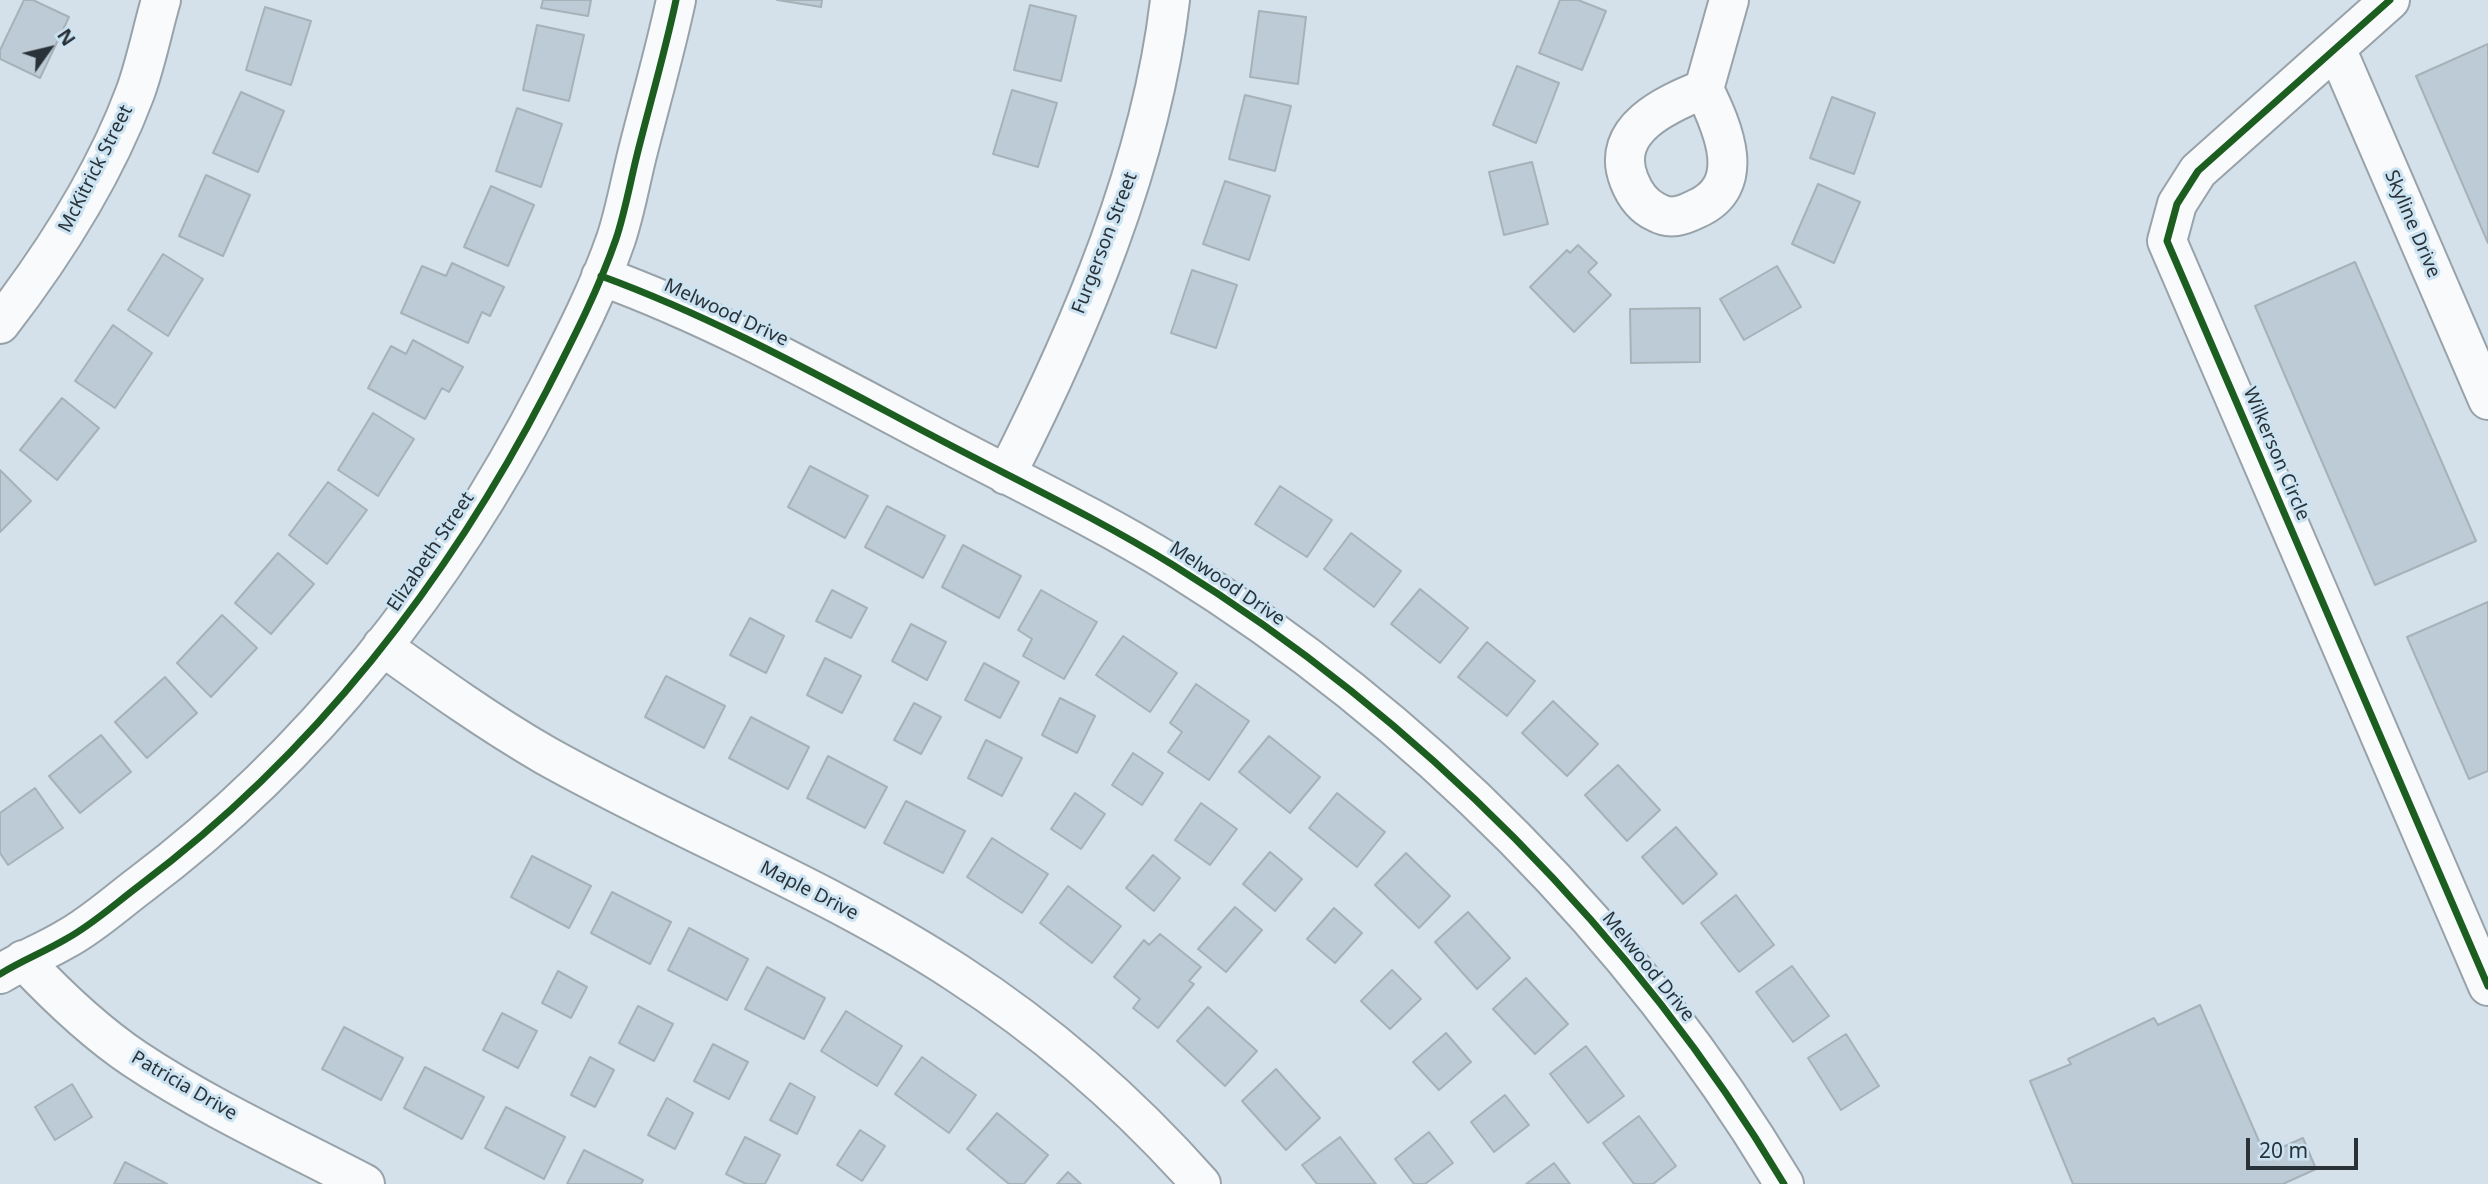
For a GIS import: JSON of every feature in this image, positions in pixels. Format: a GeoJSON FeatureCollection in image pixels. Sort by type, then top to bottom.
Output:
{"type":"FeatureCollection","features":[{"type":"Feature","properties":{"kind":"street","name":"McKitrick Street"},"geometry":{"type":"LineString","coordinates":[[0,324],[66,231],[98,173],[135,93],[161,0]]}},
{"type":"Feature","properties":{"kind":"street","name":"Elizabeth Street"},"geometry":{"type":"LineString","coordinates":[[11,967],[67,939],[180,855],[223,817],[293,751],[382,646],[449,558],[502,475],[562,360],[601,276],[616,238],[676,0]]}},
{"type":"Feature","properties":{"kind":"street","name":"Furgerson Street"},"geometry":{"type":"LineString","coordinates":[[1006,475],[1100,266],[1129,183],[1161,58],[1170,0]]}},
{"type":"Feature","properties":{"kind":"street"},"geometry":{"type":"LineString","coordinates":[[1704,89],[1729,0]]}},
{"type":"Feature","properties":{"kind":"street","name":"Wilkerson Circle"},"geometry":{"type":"LineString","coordinates":[[2390,0],[2198,171],[2177,204],[2167,241],[2488,986]]}},
{"type":"Feature","properties":{"kind":"street","name":"Skyline Drive"},"geometry":{"type":"LineString","coordinates":[[2336,48],[2488,400]]}},
{"type":"Feature","properties":{"kind":"street","name":"Melwood Drive"},"geometry":{"type":"LineString","coordinates":[[601,276],[753,341],[1006,475],[1099,520],[1176,567],[1275,635],[1425,755],[1511,836],[1639,979],[1701,1058],[1784,1184]]}},
{"type":"Feature","properties":{"kind":"street","name":"Maple Drive"},"geometry":{"type":"LineString","coordinates":[[382,646],[466,706],[545,755],[876,926],[956,972],[1066,1052],[1137,1116],[1201,1184]]}},
{"type":"Feature","properties":{"kind":"street","name":"Patricia Drive"},"geometry":{"type":"LineString","coordinates":[[11,967],[60,998],[133,1058],[176,1085],[365,1184]]}},
{"type":"Feature","properties":{"kind":"building"},"geometry":{"type":"Polygon","coordinates":[[[24,0],[33,0],[69,17],[40,78],[0,59],[0,50],[24,0]]]}},
{"type":"Feature","properties":{"kind":"building"},"geometry":{"type":"Polygon","coordinates":[[[543,0],[591,0],[588,16],[541,8],[543,0]]]}},
{"type":"Feature","properties":{"kind":"building"},"geometry":{"type":"Polygon","coordinates":[[[777,0],[822,0],[821,7],[777,0]]]}},
{"type":"Feature","properties":{"kind":"building"},"geometry":{"type":"Polygon","coordinates":[[[1560,0],[1578,0],[1606,11],[1582,70],[1539,53],[1560,0]]]}},
{"type":"Feature","properties":{"kind":"building"},"geometry":{"type":"Polygon","coordinates":[[[1030,5],[1076,16],[1061,81],[1014,70],[1030,5]]]}},
{"type":"Feature","properties":{"kind":"building"},"geometry":{"type":"Polygon","coordinates":[[[265,7],[311,21],[291,85],[246,70],[265,7]]]}},
{"type":"Feature","properties":{"kind":"building"},"geometry":{"type":"Polygon","coordinates":[[[1259,11],[1306,17],[1298,84],[1250,77],[1259,11]]]}},
{"type":"Feature","properties":{"kind":"building"},"geometry":{"type":"Polygon","coordinates":[[[537,25],[584,35],[569,101],[523,90],[537,25]]]}},
{"type":"Feature","properties":{"kind":"building"},"geometry":{"type":"Polygon","coordinates":[[[2488,44],[2488,243],[2416,76],[2488,44]]]}},
{"type":"Feature","properties":{"kind":"building"},"geometry":{"type":"Polygon","coordinates":[[[1517,66],[1559,83],[1536,143],[1493,125],[1517,66]]]}},
{"type":"Feature","properties":{"kind":"building"},"geometry":{"type":"Polygon","coordinates":[[[1012,90],[1057,103],[1038,167],[993,154],[1012,90]]]}},
{"type":"Feature","properties":{"kind":"building"},"geometry":{"type":"Polygon","coordinates":[[[241,92],[284,111],[258,172],[213,153],[241,92]]]}},
{"type":"Feature","properties":{"kind":"building"},"geometry":{"type":"Polygon","coordinates":[[[1245,95],[1291,106],[1275,171],[1229,159],[1245,95]]]}},
{"type":"Feature","properties":{"kind":"building"},"geometry":{"type":"Polygon","coordinates":[[[1832,97],[1875,113],[1854,174],[1810,158],[1832,97]]]}},
{"type":"Feature","properties":{"kind":"building"},"geometry":{"type":"Polygon","coordinates":[[[517,108],[562,124],[541,187],[496,171],[517,108]]]}},
{"type":"Feature","properties":{"kind":"building"},"geometry":{"type":"Polygon","coordinates":[[[1532,162],[1548,224],[1504,235],[1489,172],[1532,162]]]}},
{"type":"Feature","properties":{"kind":"building"},"geometry":{"type":"Polygon","coordinates":[[[206,175],[250,195],[223,256],[179,236],[206,175]]]}},
{"type":"Feature","properties":{"kind":"building"},"geometry":{"type":"Polygon","coordinates":[[[1225,181],[1270,196],[1249,260],[1203,244],[1225,181]]]}},
{"type":"Feature","properties":{"kind":"building"},"geometry":{"type":"Polygon","coordinates":[[[1818,184],[1860,202],[1834,263],[1792,244],[1818,184]]]}},
{"type":"Feature","properties":{"kind":"building"},"geometry":{"type":"Polygon","coordinates":[[[491,186],[534,205],[508,266],[464,247],[491,186]]]}},
{"type":"Feature","properties":{"kind":"building"},"geometry":{"type":"Polygon","coordinates":[[[1578,245],[1597,263],[1588,272],[1611,295],[1574,332],[1530,287],[1567,250],[1570,253],[1578,245]]]}},
{"type":"Feature","properties":{"kind":"building"},"geometry":{"type":"Polygon","coordinates":[[[163,254],[203,279],[168,336],[128,310],[163,254]]]}},
{"type":"Feature","properties":{"kind":"building"},"geometry":{"type":"Polygon","coordinates":[[[2355,262],[2476,541],[2375,585],[2255,306],[2355,262]]]}},
{"type":"Feature","properties":{"kind":"building"},"geometry":{"type":"Polygon","coordinates":[[[452,263],[504,287],[490,316],[482,312],[468,343],[401,313],[422,266],[446,276],[452,263]]]}},
{"type":"Feature","properties":{"kind":"building"},"geometry":{"type":"Polygon","coordinates":[[[1777,266],[1801,307],[1744,340],[1720,299],[1777,266]]]}},
{"type":"Feature","properties":{"kind":"building"},"geometry":{"type":"Polygon","coordinates":[[[1192,270],[1237,285],[1216,348],[1171,333],[1192,270]]]}},
{"type":"Feature","properties":{"kind":"building"},"geometry":{"type":"Polygon","coordinates":[[[1700,308],[1700,362],[1631,363],[1630,309],[1700,308]]]}},
{"type":"Feature","properties":{"kind":"building"},"geometry":{"type":"Polygon","coordinates":[[[113,325],[152,353],[115,408],[75,381],[113,325]]]}},
{"type":"Feature","properties":{"kind":"building"},"geometry":{"type":"Polygon","coordinates":[[[413,340],[463,367],[449,392],[442,388],[425,419],[368,388],[391,346],[406,354],[413,340]]]}},
{"type":"Feature","properties":{"kind":"building"},"geometry":{"type":"Polygon","coordinates":[[[62,398],[99,428],[57,480],[20,450],[62,398]]]}},
{"type":"Feature","properties":{"kind":"building"},"geometry":{"type":"Polygon","coordinates":[[[373,413],[414,439],[378,496],[338,470],[373,413]]]}},
{"type":"Feature","properties":{"kind":"building"},"geometry":{"type":"Polygon","coordinates":[[[810,466],[868,496],[845,538],[788,507],[810,466]]]}},
{"type":"Feature","properties":{"kind":"building"},"geometry":{"type":"Polygon","coordinates":[[[0,470],[31,501],[0,532],[0,470]]]}},
{"type":"Feature","properties":{"kind":"building"},"geometry":{"type":"Polygon","coordinates":[[[328,482],[367,510],[327,564],[289,535],[328,482]]]}},
{"type":"Feature","properties":{"kind":"building"},"geometry":{"type":"Polygon","coordinates":[[[1280,486],[1332,520],[1307,557],[1255,524],[1280,486]]]}},
{"type":"Feature","properties":{"kind":"building"},"geometry":{"type":"Polygon","coordinates":[[[887,506],[945,536],[923,578],[865,547],[887,506]]]}},
{"type":"Feature","properties":{"kind":"building"},"geometry":{"type":"Polygon","coordinates":[[[1351,533],[1401,571],[1374,607],[1324,569],[1351,533]]]}},
{"type":"Feature","properties":{"kind":"building"},"geometry":{"type":"Polygon","coordinates":[[[963,545],[1021,576],[999,618],[942,587],[963,545]]]}},
{"type":"Feature","properties":{"kind":"building"},"geometry":{"type":"Polygon","coordinates":[[[278,553],[314,584],[271,634],[235,603],[278,553]]]}},
{"type":"Feature","properties":{"kind":"building"},"geometry":{"type":"Polygon","coordinates":[[[1420,589],[1468,628],[1440,663],[1391,624],[1420,589]]]}},
{"type":"Feature","properties":{"kind":"building"},"geometry":{"type":"Polygon","coordinates":[[[832,590],[867,608],[851,638],[816,621],[832,590]]]}},
{"type":"Feature","properties":{"kind":"building"},"geometry":{"type":"Polygon","coordinates":[[[1041,590],[1097,622],[1064,679],[1023,656],[1032,639],[1018,630],[1041,590]]]}},
{"type":"Feature","properties":{"kind":"building"},"geometry":{"type":"Polygon","coordinates":[[[2488,602],[2488,771],[2469,779],[2407,637],[2488,602]]]}},
{"type":"Feature","properties":{"kind":"building"},"geometry":{"type":"Polygon","coordinates":[[[222,615],[257,648],[211,697],[177,663],[222,615]]]}},
{"type":"Feature","properties":{"kind":"building"},"geometry":{"type":"Polygon","coordinates":[[[750,618],[784,636],[766,673],[730,655],[750,618]]]}},
{"type":"Feature","properties":{"kind":"building"},"geometry":{"type":"Polygon","coordinates":[[[911,624],[946,642],[927,680],[892,661],[911,624]]]}},
{"type":"Feature","properties":{"kind":"building"},"geometry":{"type":"Polygon","coordinates":[[[1123,636],[1177,673],[1150,712],[1096,675],[1123,636]]]}},
{"type":"Feature","properties":{"kind":"building"},"geometry":{"type":"Polygon","coordinates":[[[1487,642],[1535,681],[1507,716],[1458,677],[1487,642]]]}},
{"type":"Feature","properties":{"kind":"building"},"geometry":{"type":"Polygon","coordinates":[[[825,658],[861,676],[842,713],[807,695],[825,658]]]}},
{"type":"Feature","properties":{"kind":"building"},"geometry":{"type":"Polygon","coordinates":[[[984,663],[1019,682],[1000,718],[965,700],[984,663]]]}},
{"type":"Feature","properties":{"kind":"building"},"geometry":{"type":"Polygon","coordinates":[[[666,676],[725,706],[704,748],[645,717],[666,676]]]}},
{"type":"Feature","properties":{"kind":"building"},"geometry":{"type":"Polygon","coordinates":[[[165,677],[197,713],[147,758],[115,722],[165,677]]]}},
{"type":"Feature","properties":{"kind":"building"},"geometry":{"type":"Polygon","coordinates":[[[1196,684],[1249,721],[1209,780],[1168,752],[1182,732],[1170,723],[1196,684]]]}},
{"type":"Feature","properties":{"kind":"building"},"geometry":{"type":"Polygon","coordinates":[[[1060,698],[1095,716],[1077,753],[1042,735],[1060,698]]]}},
{"type":"Feature","properties":{"kind":"building"},"geometry":{"type":"Polygon","coordinates":[[[1553,701],[1598,744],[1567,776],[1522,733],[1553,701]]]}},
{"type":"Feature","properties":{"kind":"building"},"geometry":{"type":"Polygon","coordinates":[[[914,703],[941,717],[921,754],[894,740],[914,703]]]}},
{"type":"Feature","properties":{"kind":"building"},"geometry":{"type":"Polygon","coordinates":[[[751,717],[809,747],[788,789],[729,758],[751,717]]]}},
{"type":"Feature","properties":{"kind":"building"},"geometry":{"type":"Polygon","coordinates":[[[101,735],[131,772],[80,813],[49,776],[101,735]]]}},
{"type":"Feature","properties":{"kind":"building"},"geometry":{"type":"Polygon","coordinates":[[[1269,736],[1320,777],[1290,813],[1239,772],[1269,736]]]}},
{"type":"Feature","properties":{"kind":"building"},"geometry":{"type":"Polygon","coordinates":[[[986,740],[1022,758],[1002,796],[968,778],[986,740]]]}},
{"type":"Feature","properties":{"kind":"building"},"geometry":{"type":"Polygon","coordinates":[[[1133,753],[1163,773],[1142,805],[1112,785],[1133,753]]]}},
{"type":"Feature","properties":{"kind":"building"},"geometry":{"type":"Polygon","coordinates":[[[828,756],[887,787],[865,828],[807,798],[828,756]]]}},
{"type":"Feature","properties":{"kind":"building"},"geometry":{"type":"Polygon","coordinates":[[[1618,765],[1660,810],[1627,841],[1585,795],[1618,765]]]}},
{"type":"Feature","properties":{"kind":"building"},"geometry":{"type":"Polygon","coordinates":[[[35,788],[63,828],[8,865],[0,853],[0,813],[35,788]]]}},
{"type":"Feature","properties":{"kind":"building"},"geometry":{"type":"Polygon","coordinates":[[[1075,793],[1105,814],[1081,849],[1051,829],[1075,793]]]}},
{"type":"Feature","properties":{"kind":"building"},"geometry":{"type":"Polygon","coordinates":[[[1337,793],[1385,832],[1357,867],[1309,828],[1337,793]]]}},
{"type":"Feature","properties":{"kind":"building"},"geometry":{"type":"Polygon","coordinates":[[[906,801],[965,831],[943,873],[884,843],[906,801]]]}},
{"type":"Feature","properties":{"kind":"building"},"geometry":{"type":"Polygon","coordinates":[[[1201,803],[1237,829],[1210,865],[1175,840],[1201,803]]]}},
{"type":"Feature","properties":{"kind":"building"},"geometry":{"type":"Polygon","coordinates":[[[1676,827],[1717,874],[1683,904],[1642,857],[1676,827]]]}},
{"type":"Feature","properties":{"kind":"building"},"geometry":{"type":"Polygon","coordinates":[[[992,838],[1048,874],[1022,913],[967,877],[992,838]]]}},
{"type":"Feature","properties":{"kind":"building"},"geometry":{"type":"Polygon","coordinates":[[[1270,852],[1302,879],[1275,911],[1243,884],[1270,852]]]}},
{"type":"Feature","properties":{"kind":"building"},"geometry":{"type":"Polygon","coordinates":[[[1406,853],[1450,896],[1419,928],[1375,885],[1406,853]]]}},
{"type":"Feature","properties":{"kind":"building"},"geometry":{"type":"Polygon","coordinates":[[[1153,855],[1180,878],[1154,911],[1126,888],[1153,855]]]}},
{"type":"Feature","properties":{"kind":"building"},"geometry":{"type":"Polygon","coordinates":[[[532,856],[591,886],[569,928],[511,897],[532,856]]]}},
{"type":"Feature","properties":{"kind":"building"},"geometry":{"type":"Polygon","coordinates":[[[1068,886],[1121,926],[1092,963],[1040,923],[1068,886]]]}},
{"type":"Feature","properties":{"kind":"building"},"geometry":{"type":"Polygon","coordinates":[[[612,892],[671,922],[650,964],[591,933],[612,892]]]}},
{"type":"Feature","properties":{"kind":"building"},"geometry":{"type":"Polygon","coordinates":[[[1736,895],[1774,945],[1739,972],[1701,923],[1736,895]]]}},
{"type":"Feature","properties":{"kind":"building"},"geometry":{"type":"Polygon","coordinates":[[[1235,907],[1262,930],[1226,972],[1198,949],[1235,907]]]}},
{"type":"Feature","properties":{"kind":"building"},"geometry":{"type":"Polygon","coordinates":[[[1334,908],[1362,933],[1335,963],[1307,939],[1334,908]]]}},
{"type":"Feature","properties":{"kind":"building"},"geometry":{"type":"Polygon","coordinates":[[[1468,912],[1510,958],[1477,989],[1435,942],[1468,912]]]}},
{"type":"Feature","properties":{"kind":"building"},"geometry":{"type":"Polygon","coordinates":[[[689,928],[748,959],[727,1000],[668,970],[689,928]]]}},
{"type":"Feature","properties":{"kind":"building"},"geometry":{"type":"Polygon","coordinates":[[[1160,934],[1201,967],[1189,981],[1194,984],[1158,1028],[1133,1008],[1140,999],[1114,977],[1144,940],[1149,945],[1160,934]]]}},
{"type":"Feature","properties":{"kind":"building"},"geometry":{"type":"Polygon","coordinates":[[[1792,966],[1829,1016],[1793,1042],[1756,992],[1792,966]]]}},
{"type":"Feature","properties":{"kind":"building"},"geometry":{"type":"Polygon","coordinates":[[[767,967],[825,998],[804,1039],[745,1009],[767,967]]]}},
{"type":"Feature","properties":{"kind":"building"},"geometry":{"type":"Polygon","coordinates":[[[1392,970],[1421,999],[1390,1029],[1361,1001],[1392,970]]]}},
{"type":"Feature","properties":{"kind":"building"},"geometry":{"type":"Polygon","coordinates":[[[558,971],[587,987],[571,1018],[542,1003],[558,971]]]}},
{"type":"Feature","properties":{"kind":"building"},"geometry":{"type":"Polygon","coordinates":[[[1526,978],[1568,1024],[1535,1054],[1493,1009],[1526,978]]]}},
{"type":"Feature","properties":{"kind":"building"},"geometry":{"type":"Polygon","coordinates":[[[2200,1005],[2265,1155],[2303,1138],[2316,1169],[2283,1184],[2073,1184],[2030,1081],[2071,1064],[2068,1059],[2154,1018],[2158,1025],[2200,1005]]]}},
{"type":"Feature","properties":{"kind":"building"},"geometry":{"type":"Polygon","coordinates":[[[638,1006],[673,1024],[654,1061],[619,1043],[638,1006]]]}},
{"type":"Feature","properties":{"kind":"building"},"geometry":{"type":"Polygon","coordinates":[[[1208,1007],[1257,1051],[1225,1086],[1177,1041],[1208,1007]]]}},
{"type":"Feature","properties":{"kind":"building"},"geometry":{"type":"Polygon","coordinates":[[[846,1011],[902,1046],[877,1086],[821,1051],[846,1011]]]}},
{"type":"Feature","properties":{"kind":"building"},"geometry":{"type":"Polygon","coordinates":[[[502,1013],[537,1031],[518,1068],[483,1050],[502,1013]]]}},
{"type":"Feature","properties":{"kind":"building"},"geometry":{"type":"Polygon","coordinates":[[[344,1027],[403,1058],[381,1100],[322,1069],[344,1027]]]}},
{"type":"Feature","properties":{"kind":"building"},"geometry":{"type":"Polygon","coordinates":[[[1446,1033],[1471,1062],[1439,1090],[1413,1062],[1446,1033]]]}},
{"type":"Feature","properties":{"kind":"building"},"geometry":{"type":"Polygon","coordinates":[[[1846,1034],[1879,1086],[1841,1110],[1808,1058],[1846,1034]]]}},
{"type":"Feature","properties":{"kind":"building"},"geometry":{"type":"Polygon","coordinates":[[[713,1044],[748,1062],[729,1099],[694,1081],[713,1044]]]}},
{"type":"Feature","properties":{"kind":"building"},"geometry":{"type":"Polygon","coordinates":[[[1586,1046],[1624,1096],[1588,1123],[1550,1074],[1586,1046]]]}},
{"type":"Feature","properties":{"kind":"building"},"geometry":{"type":"Polygon","coordinates":[[[590,1057],[614,1070],[595,1107],[571,1095],[590,1057]]]}},
{"type":"Feature","properties":{"kind":"building"},"geometry":{"type":"Polygon","coordinates":[[[922,1057],[976,1095],[949,1133],[895,1094],[922,1057]]]}},
{"type":"Feature","properties":{"kind":"building"},"geometry":{"type":"Polygon","coordinates":[[[425,1067],[484,1097],[462,1139],[404,1108],[425,1067]]]}},
{"type":"Feature","properties":{"kind":"building"},"geometry":{"type":"Polygon","coordinates":[[[1276,1069],[1320,1118],[1286,1150],[1242,1101],[1276,1069]]]}},
{"type":"Feature","properties":{"kind":"building"},"geometry":{"type":"Polygon","coordinates":[[[790,1083],[815,1097],[797,1134],[770,1120],[790,1083]]]}},
{"type":"Feature","properties":{"kind":"building"},"geometry":{"type":"Polygon","coordinates":[[[72,1084],[92,1117],[55,1140],[35,1107],[72,1084]]]}},
{"type":"Feature","properties":{"kind":"building"},"geometry":{"type":"Polygon","coordinates":[[[1505,1095],[1529,1125],[1494,1152],[1471,1122],[1505,1095]]]}},
{"type":"Feature","properties":{"kind":"building"},"geometry":{"type":"Polygon","coordinates":[[[667,1098],[693,1113],[675,1149],[648,1135],[667,1098]]]}},
{"type":"Feature","properties":{"kind":"building"},"geometry":{"type":"Polygon","coordinates":[[[506,1107],[565,1137],[544,1179],[485,1148],[506,1107]]]}},
{"type":"Feature","properties":{"kind":"building"},"geometry":{"type":"Polygon","coordinates":[[[997,1113],[1048,1155],[1024,1184],[1009,1184],[967,1149],[997,1113]]]}},
{"type":"Feature","properties":{"kind":"building"},"geometry":{"type":"Polygon","coordinates":[[[1639,1116],[1676,1166],[1653,1184],[1634,1184],[1603,1143],[1639,1116]]]}},
{"type":"Feature","properties":{"kind":"building"},"geometry":{"type":"Polygon","coordinates":[[[860,1130],[885,1146],[862,1181],[837,1165],[860,1130]]]}},
{"type":"Feature","properties":{"kind":"building"},"geometry":{"type":"Polygon","coordinates":[[[1429,1132],[1453,1163],[1425,1184],[1414,1184],[1395,1159],[1429,1132]]]}},
{"type":"Feature","properties":{"kind":"building"},"geometry":{"type":"Polygon","coordinates":[[[745,1137],[780,1155],[765,1184],[746,1184],[726,1174],[745,1137]]]}},
{"type":"Feature","properties":{"kind":"building"},"geometry":{"type":"Polygon","coordinates":[[[1340,1137],[1376,1184],[1317,1184],[1302,1165],[1340,1137]]]}},
{"type":"Feature","properties":{"kind":"building"},"geometry":{"type":"Polygon","coordinates":[[[584,1150],[643,1180],[641,1184],[567,1184],[584,1150]]]}},
{"type":"Feature","properties":{"kind":"building"},"geometry":{"type":"Polygon","coordinates":[[[125,1162],[167,1184],[114,1184],[125,1162]]]}},
{"type":"Feature","properties":{"kind":"building"},"geometry":{"type":"Polygon","coordinates":[[[1554,1163],[1570,1184],[1526,1184],[1554,1163]]]}},
{"type":"Feature","properties":{"kind":"building"},"geometry":{"type":"Polygon","coordinates":[[[1068,1172],[1081,1184],[1057,1184],[1068,1172]]]}},
{"type":"Feature","properties":{"kind":"cycle path"},"geometry":{"type":"LineString","coordinates":[[0,974],[85,927],[203,834],[263,780],[319,722],[371,661],[420,597],[466,530],[508,461],[566,353],[601,278],[622,218],[676,0]]}},
{"type":"Feature","properties":{"kind":"cycle path"},"geometry":{"type":"LineString","coordinates":[[2390,0],[2198,171],[2177,204],[2167,241],[2488,986]]}},
{"type":"Feature","properties":{"kind":"cycle path"},"geometry":{"type":"LineString","coordinates":[[601,276],[686,311],[769,350],[1114,530],[1264,625],[1351,691],[1435,762],[1515,838],[1590,919],[1661,1004],[1725,1092],[1784,1184]]}}]}
